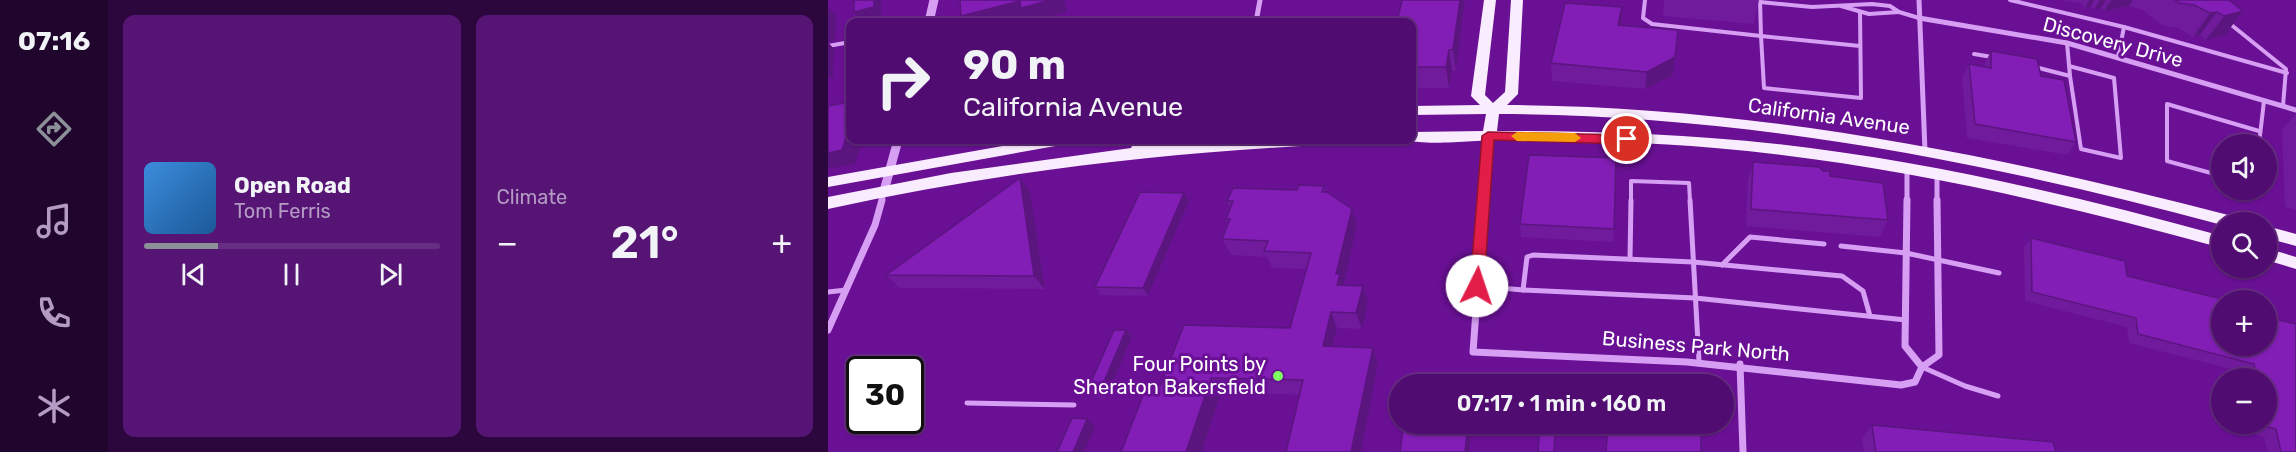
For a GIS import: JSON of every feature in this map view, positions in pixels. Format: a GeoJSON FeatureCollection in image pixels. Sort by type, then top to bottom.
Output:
{"type":"FeatureCollection","features":[{"type":"Feature","properties":{"kind":"main road"},"geometry":{"type":"LineString","coordinates":[[1490,0],[1478,96],[1493,110]]}},
{"type":"Feature","properties":{"kind":"main road"},"geometry":{"type":"LineString","coordinates":[[1488,136],[1493,110],[1511,94],[1517,0]]}},
{"type":"Feature","properties":{"kind":"main road","name":"California Avenue"},"geometry":{"type":"LineString","coordinates":[[1416,110],[1582,111],[1710,121],[1925,151],[2076,182],[2211,217]]}},
{"type":"Feature","properties":{"kind":"main road","name":"California Avenue"},"geometry":{"type":"LineString","coordinates":[[1416,136],[1715,143],[1907,169],[2074,203],[2211,239]]}},
{"type":"Feature","properties":{"kind":"main road"},"geometry":{"type":"LineString","coordinates":[[828,182],[1037,144]]}},
{"type":"Feature","properties":{"kind":"main road"},"geometry":{"type":"LineString","coordinates":[[1124,154],[1150,144]]}},
{"type":"Feature","properties":{"kind":"main road"},"geometry":{"type":"LineString","coordinates":[[828,203],[1030,165],[1124,154],[1266,144]]}},
{"type":"Feature","properties":{"kind":"main road"},"geometry":{"type":"LineString","coordinates":[[2277,235],[2296,240]]}},
{"type":"Feature","properties":{"kind":"main road"},"geometry":{"type":"LineString","coordinates":[[2277,258],[2296,263]]}},
{"type":"Feature","properties":{"kind":"street"},"geometry":{"type":"LineString","coordinates":[[930,18],[934,0]]}},
{"type":"Feature","properties":{"kind":"street"},"geometry":{"type":"LineString","coordinates":[[1257,18],[1260,0]]}},
{"type":"Feature","properties":{"kind":"street"},"geometry":{"type":"LineString","coordinates":[[1919,0],[1925,151]]}},
{"type":"Feature","properties":{"kind":"street","name":"Discovery Drive"},"geometry":{"type":"LineString","coordinates":[[1920,18],[2067,43],[2296,110]]}},
{"type":"Feature","properties":{"kind":"street"},"geometry":{"type":"LineString","coordinates":[[1477,286],[1488,136]]}},
{"type":"Feature","properties":{"kind":"street"},"geometry":{"type":"LineString","coordinates":[[828,330],[874,225],[897,144]]}},
{"type":"Feature","properties":{"kind":"street"},"geometry":{"type":"LineString","coordinates":[[1907,169],[1905,346],[1922,367],[1939,355],[1937,175]]}},
{"type":"Feature","properties":{"kind":"street","name":"Business Park North"},"geometry":{"type":"LineString","coordinates":[[1477,286],[1473,352],[1586,354],[1740,364],[1901,385],[1915,382],[1922,367]]}},
{"type":"Feature","properties":{"kind":"street"},"geometry":{"type":"LineString","coordinates":[[1740,364],[1743,452]]}},
{"type":"Feature","properties":{"kind":"lane"},"geometry":{"type":"LineString","coordinates":[[1645,0],[1642,18],[1652,24],[1860,46]]}},
{"type":"Feature","properties":{"kind":"lane"},"geometry":{"type":"LineString","coordinates":[[2010,0],[2124,27],[2287,73]]}},
{"type":"Feature","properties":{"kind":"lane"},"geometry":{"type":"LineString","coordinates":[[1860,12],[1861,98],[1764,88],[1760,1],[1841,6],[1853,3],[1890,6],[1899,12],[1920,18]]}},
{"type":"Feature","properties":{"kind":"lane"},"geometry":{"type":"LineString","coordinates":[[1841,6],[1847,10],[1889,15],[1899,12]]}},
{"type":"Feature","properties":{"kind":"lane"},"geometry":{"type":"LineString","coordinates":[[2223,18],[2287,73]]}},
{"type":"Feature","properties":{"kind":"lane"},"geometry":{"type":"LineString","coordinates":[[2118,57],[2124,27]]}},
{"type":"Feature","properties":{"kind":"lane"},"geometry":{"type":"LineString","coordinates":[[828,46],[846,43]]}},
{"type":"Feature","properties":{"kind":"lane"},"geometry":{"type":"LineString","coordinates":[[2067,43],[2069,66],[2070,76],[2081,149],[2121,158],[2114,78],[2069,66]]}},
{"type":"Feature","properties":{"kind":"lane"},"geometry":{"type":"LineString","coordinates":[[1974,54],[1999,58]]}},
{"type":"Feature","properties":{"kind":"lane"},"geometry":{"type":"LineString","coordinates":[[2029,66],[2070,76]]}},
{"type":"Feature","properties":{"kind":"lane"},"geometry":{"type":"LineString","coordinates":[[2283,106],[2287,73]]}},
{"type":"Feature","properties":{"kind":"lane"},"geometry":{"type":"LineString","coordinates":[[2259,134],[2264,100]]}},
{"type":"Feature","properties":{"kind":"lane"},"geometry":{"type":"LineString","coordinates":[[2211,173],[2167,161],[2167,104],[2259,130]]}},
{"type":"Feature","properties":{"kind":"lane"},"geometry":{"type":"LineString","coordinates":[[1630,259],[1631,181],[1689,183],[1699,361]]}},
{"type":"Feature","properties":{"kind":"lane"},"geometry":{"type":"LineString","coordinates":[[1722,265],[1750,237],[1824,244]]}},
{"type":"Feature","properties":{"kind":"lane"},"geometry":{"type":"LineString","coordinates":[[1841,246],[1906,253],[1999,273]]}},
{"type":"Feature","properties":{"kind":"lane"},"geometry":{"type":"LineString","coordinates":[[1523,290],[1527,257],[1533,255],[1693,262],[1842,276],[1858,283],[1866,292],[1870,316]]}},
{"type":"Feature","properties":{"kind":"lane"},"geometry":{"type":"LineString","coordinates":[[1477,286],[1695,298],[1906,320]]}},
{"type":"Feature","properties":{"kind":"lane"},"geometry":{"type":"LineString","coordinates":[[828,292],[846,290]]}},
{"type":"Feature","properties":{"kind":"lane"},"geometry":{"type":"LineString","coordinates":[[1922,367],[1965,386],[1998,396]]}},
{"type":"Feature","properties":{"kind":"lane"},"geometry":{"type":"LineString","coordinates":[[967,403],[1074,405]]}},
{"type":"Feature","properties":{"kind":"building"},"geometry":{"type":"Polygon","coordinates":[[[854,0],[874,0],[874,7],[854,12],[854,0]]]}},
{"type":"Feature","properties":{"kind":"building"},"geometry":{"type":"Polygon","coordinates":[[[960,0],[1051,0],[1021,8],[1020,1],[961,16],[960,0]]]}},
{"type":"Feature","properties":{"kind":"building"},"geometry":{"type":"Polygon","coordinates":[[[1402,0],[1460,0],[1453,49],[1449,50],[1446,67],[1416,67],[1416,18],[1398,18],[1402,0]]]}},
{"type":"Feature","properties":{"kind":"building"},"geometry":{"type":"Polygon","coordinates":[[[2175,0],[2229,0],[2243,11],[2224,16],[2175,0]]]}},
{"type":"Feature","properties":{"kind":"building"},"geometry":{"type":"Polygon","coordinates":[[[1565,3],[1622,7],[1618,25],[1678,30],[1675,57],[1647,72],[1551,63],[1565,3]]]}},
{"type":"Feature","properties":{"kind":"building"},"geometry":{"type":"Polygon","coordinates":[[[1991,51],[2037,59],[2041,76],[2064,80],[2076,142],[1975,124],[1969,64],[1991,68],[1991,51]]]}},
{"type":"Feature","properties":{"kind":"building"},"geometry":{"type":"Polygon","coordinates":[[[846,103],[846,138],[842,150],[828,153],[828,106],[846,103]]]}},
{"type":"Feature","properties":{"kind":"building"},"geometry":{"type":"Polygon","coordinates":[[[1529,155],[1616,158],[1614,229],[1520,224],[1529,155]]]}},
{"type":"Feature","properties":{"kind":"building"},"geometry":{"type":"Polygon","coordinates":[[[1753,162],[1819,167],[1823,171],[1830,171],[1830,176],[1883,183],[1888,220],[1751,209],[1753,162]]]}},
{"type":"Feature","properties":{"kind":"building"},"geometry":{"type":"Polygon","coordinates":[[[1020,178],[1034,276],[886,275],[1020,178]]]}},
{"type":"Feature","properties":{"kind":"building"},"geometry":{"type":"Polygon","coordinates":[[[1299,185],[1324,186],[1322,192],[1327,192],[1352,209],[1336,274],[1340,274],[1337,285],[1363,286],[1356,313],[1331,312],[1323,346],[1373,348],[1351,452],[1286,452],[1303,380],[1211,378],[1186,452],[1121,452],[1144,393],[1157,394],[1184,325],[1290,328],[1311,253],[1264,251],[1268,241],[1222,239],[1230,219],[1226,219],[1233,201],[1227,201],[1233,188],[1297,190],[1299,185]]]}},
{"type":"Feature","properties":{"kind":"building"},"geometry":{"type":"Polygon","coordinates":[[[1140,192],[1184,193],[1143,288],[1095,287],[1140,192]]]}},
{"type":"Feature","properties":{"kind":"building"},"geometry":{"type":"Polygon","coordinates":[[[2031,238],[2125,261],[2127,276],[2211,296],[2211,353],[2138,334],[2136,318],[2032,292],[2031,238]]]}},
{"type":"Feature","properties":{"kind":"building"},"geometry":{"type":"Polygon","coordinates":[[[2277,320],[2296,324],[2296,452],[2281,452],[2277,434],[2277,368],[2255,368],[2254,364],[2223,356],[2277,356],[2277,320]]]}},
{"type":"Feature","properties":{"kind":"building"},"geometry":{"type":"Polygon","coordinates":[[[1114,330],[1126,330],[1100,391],[1087,391],[1114,330]]]}},
{"type":"Feature","properties":{"kind":"building"},"geometry":{"type":"Polygon","coordinates":[[[1072,418],[1087,419],[1073,452],[1057,452],[1072,418]]]}},
{"type":"Feature","properties":{"kind":"building"},"geometry":{"type":"Polygon","coordinates":[[[1872,425],[2053,442],[2056,452],[1876,452],[1872,425]]]}},
{"type":"Feature","properties":{"kind":"building"},"geometry":{"type":"Polygon","coordinates":[[[1402,434],[1467,434],[1465,452],[1400,452],[1402,434]]]}},
{"type":"Feature","properties":{"kind":"building"},"geometry":{"type":"Polygon","coordinates":[[[1539,434],[1555,434],[1554,452],[1538,452],[1539,434]]]}},
{"type":"Feature","properties":{"kind":"building"},"geometry":{"type":"Polygon","coordinates":[[[1607,434],[1701,434],[1701,452],[1606,452],[1607,434]]]}},
{"type":"Feature","properties":{"kind":"slow traffic"},"geometry":{"type":"LineString","coordinates":[[1517,136],[1575,138]]}},
{"type":"Feature","properties":{"kind":"place","name":"Four Points by Sheraton Bakersfield"},"geometry":{"type":"Point","coordinates":[1278,376]}},
{"type":"Feature","properties":{"kind":"route"},"geometry":{"type":"LineString","coordinates":[[1477,286],[1488,136],[1627,139]]}}]}
